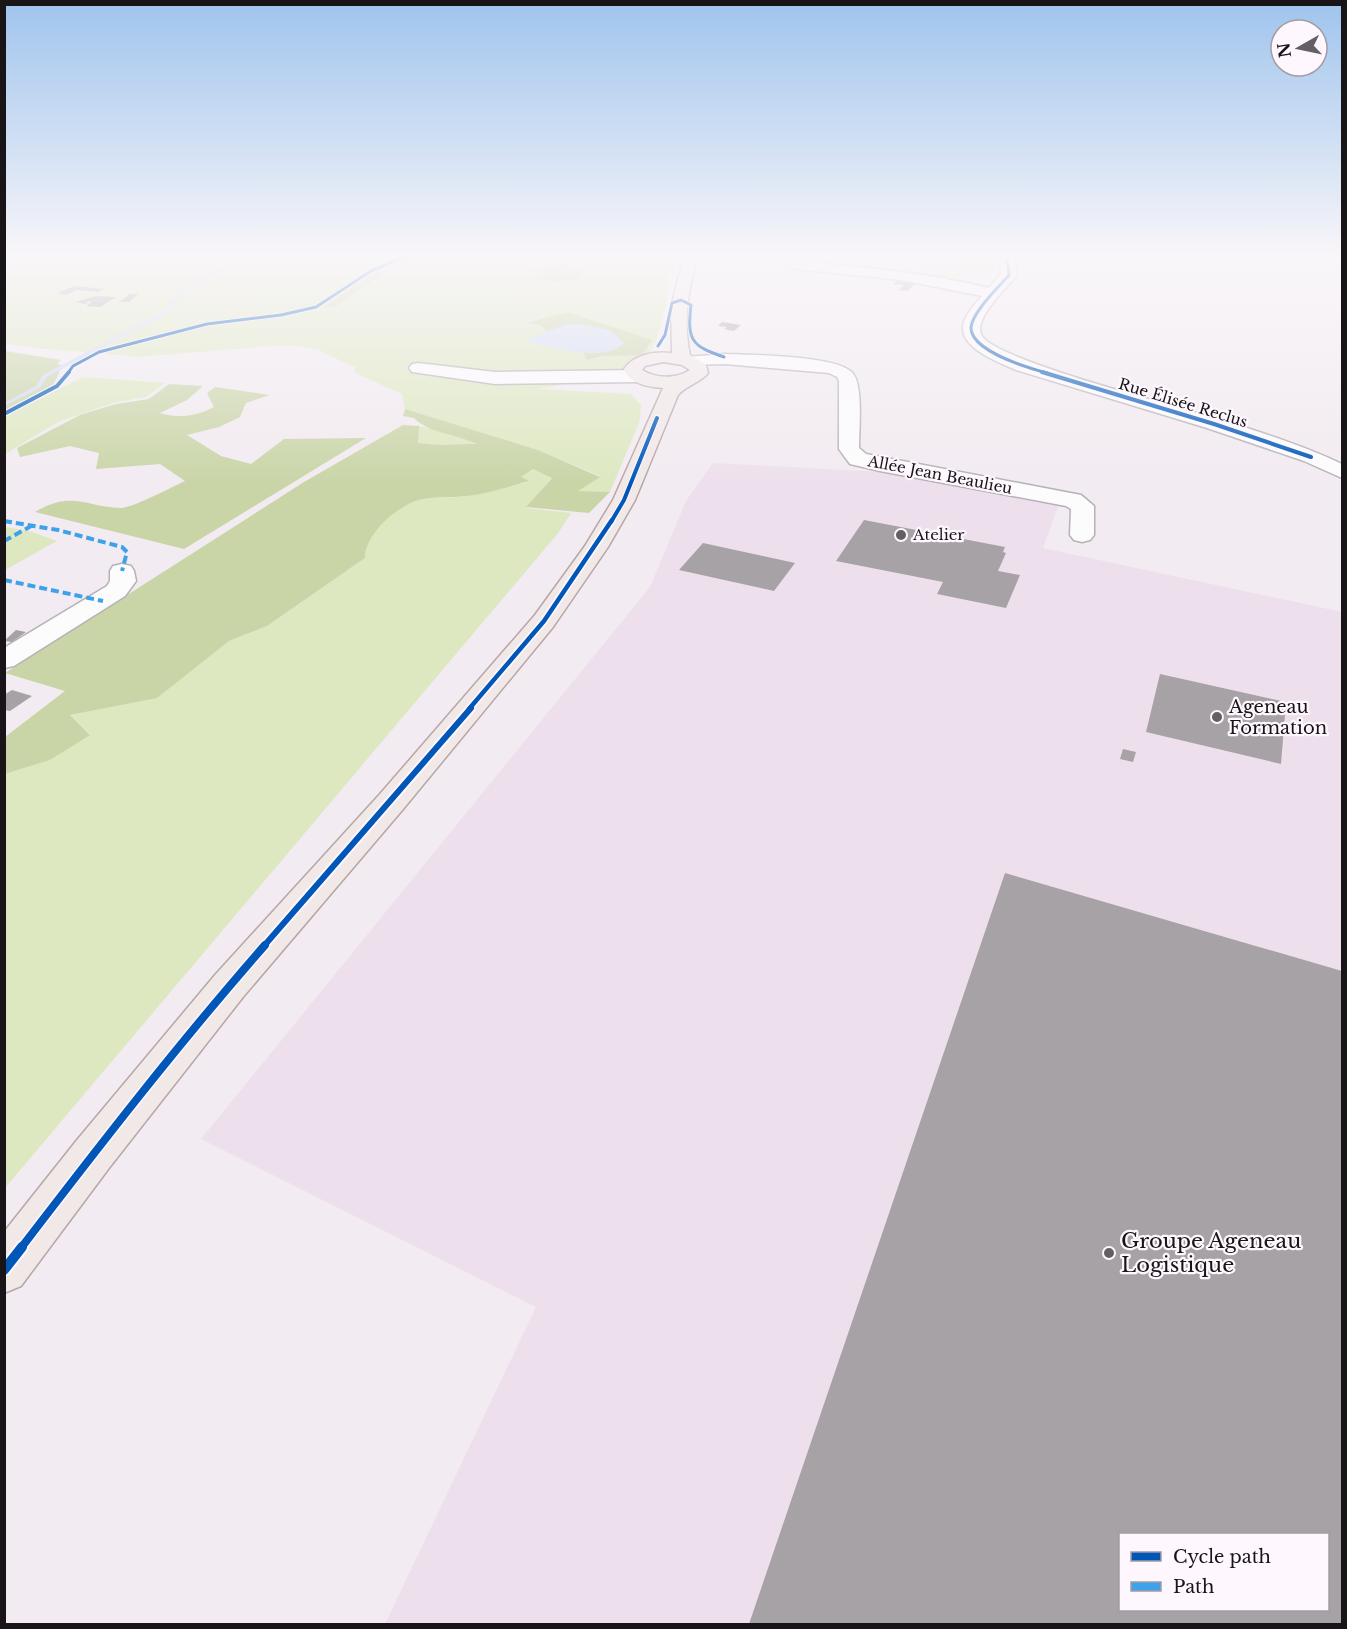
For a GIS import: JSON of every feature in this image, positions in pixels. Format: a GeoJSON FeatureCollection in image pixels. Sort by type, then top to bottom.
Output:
{"type":"FeatureCollection","features":[{"type":"Feature","properties":{"kind":"main road"},"geometry":{"type":"LineString","coordinates":[[641,374],[666,347],[674,332]]}},
{"type":"Feature","properties":{"kind":"main road"},"geometry":{"type":"LineString","coordinates":[[679,332],[679,348],[691,364]]}},
{"type":"Feature","properties":{"kind":"main road"},"geometry":{"type":"LineString","coordinates":[[654,358],[691,364]]}},
{"type":"Feature","properties":{"kind":"main road"},"geometry":{"type":"LineString","coordinates":[[4,1270],[93,1154],[229,986],[400,792],[544,621],[596,547],[624,500],[669,393],[691,364]]}},
{"type":"Feature","properties":{"kind":"main road"},"geometry":{"type":"LineString","coordinates":[[641,374],[680,381]]}},
{"type":"Feature","properties":{"kind":"main road"},"geometry":{"type":"LineString","coordinates":[[641,374],[655,393],[657,418]]}},
{"type":"Feature","properties":{"kind":"street","name":"Rue Élisée Reclus"},"geometry":{"type":"LineString","coordinates":[[971,332],[975,342],[995,355],[1022,366],[1214,424],[1311,457],[1342,472]]}},
{"type":"Feature","properties":{"kind":"street","name":"Allée Jean Beaulieu"},"geometry":{"type":"LineString","coordinates":[[691,364],[729,365],[770,362],[819,365],[845,374],[848,381],[849,449],[858,459],[1073,500],[1083,506],[1082,536]]}},
{"type":"Feature","properties":{"kind":"street"},"geometry":{"type":"LineString","coordinates":[[418,368],[495,378],[641,374]]}},
{"type":"Feature","properties":{"kind":"street"},"geometry":{"type":"LineString","coordinates":[[4,660],[116,591],[123,581],[122,571]]}},
{"type":"Feature","properties":{"kind":"shaded area"},"geometry":{"type":"Polygon","coordinates":[[[713,463],[882,472],[1059,504],[1043,548],[1342,612],[1342,1624],[385,1624],[536,1307],[201,1139],[650,587],[686,501],[713,463]]]}},
{"type":"Feature","properties":{"kind":"green space"},"geometry":{"type":"Polygon","coordinates":[[[5,332],[659,332],[652,350],[644,360],[636,365],[578,382],[538,389],[631,394],[641,405],[640,420],[610,492],[577,491],[600,476],[538,450],[405,409],[402,394],[353,372],[356,368],[318,350],[296,346],[273,346],[138,357],[100,353],[128,347],[124,346],[86,351],[5,344],[5,332]]]}},
{"type":"Feature","properties":{"kind":"green space"},"geometry":{"type":"Polygon","coordinates":[[[583,332],[628,332],[652,340],[642,355],[602,356],[587,360],[583,352],[596,353],[583,332]]]}},
{"type":"Feature","properties":{"kind":"green space"},"geometry":{"type":"Polygon","coordinates":[[[5,351],[61,360],[57,364],[63,365],[53,385],[5,412],[5,351]]]}},
{"type":"Feature","properties":{"kind":"green space"},"geometry":{"type":"Polygon","coordinates":[[[83,377],[165,383],[146,397],[113,403],[58,422],[5,454],[5,416],[83,377]]]}},
{"type":"Feature","properties":{"kind":"green space"},"geometry":{"type":"Polygon","coordinates":[[[169,384],[203,386],[187,400],[160,413],[174,416],[201,413],[214,407],[207,393],[215,387],[270,395],[246,403],[240,417],[219,427],[187,435],[221,456],[251,464],[284,439],[366,438],[184,549],[35,512],[48,505],[69,501],[108,507],[126,507],[185,481],[160,464],[96,469],[99,453],[70,446],[20,457],[17,448],[80,415],[116,404],[149,399],[169,384]]]}},
{"type":"Feature","properties":{"kind":"green space"},"geometry":{"type":"Polygon","coordinates":[[[405,409],[538,450],[600,477],[578,491],[610,492],[589,513],[526,507],[552,478],[533,469],[521,477],[529,481],[506,488],[474,495],[425,499],[410,503],[392,515],[376,531],[366,549],[365,558],[267,626],[229,641],[157,698],[70,715],[90,735],[50,760],[5,774],[5,737],[65,691],[5,673],[304,482],[403,425],[419,426],[418,443],[477,444],[427,427],[414,418],[403,416],[405,409]]]}},
{"type":"Feature","properties":{"kind":"green space"},"geometry":{"type":"Polygon","coordinates":[[[419,426],[450,433],[479,445],[417,443],[419,426]]]}},
{"type":"Feature","properties":{"kind":"green space"},"geometry":{"type":"Polygon","coordinates":[[[533,469],[552,477],[526,508],[571,513],[559,532],[5,1188],[5,774],[50,760],[90,734],[70,715],[156,698],[229,641],[267,626],[365,558],[366,549],[376,531],[383,522],[401,508],[419,500],[464,496],[528,482],[520,477],[533,469]]]}},
{"type":"Feature","properties":{"kind":"green space"},"geometry":{"type":"Polygon","coordinates":[[[5,527],[29,531],[57,541],[5,570],[5,527]]]}},
{"type":"Feature","properties":{"kind":"water"},"geometry":{"type":"Polygon","coordinates":[[[547,332],[611,332],[625,343],[616,349],[592,353],[529,342],[529,339],[547,332]]]}},
{"type":"Feature","properties":{"kind":"building"},"geometry":{"type":"Polygon","coordinates":[[[864,520],[1005,547],[1003,552],[1006,553],[998,571],[1020,575],[1006,608],[937,594],[943,582],[836,561],[864,520]]]}},
{"type":"Feature","properties":{"kind":"building"},"geometry":{"type":"Polygon","coordinates":[[[703,543],[795,563],[774,591],[679,570],[703,543]]]}},
{"type":"Feature","properties":{"kind":"building"},"geometry":{"type":"Polygon","coordinates":[[[16,630],[26,632],[12,642],[4,641],[16,630]]]}},
{"type":"Feature","properties":{"kind":"building","name":"Ageneau Formation"},"geometry":{"type":"Polygon","coordinates":[[[1160,674],[1286,702],[1281,764],[1146,732],[1160,674]]]}},
{"type":"Feature","properties":{"kind":"building"},"geometry":{"type":"Polygon","coordinates":[[[12,690],[32,696],[10,711],[4,710],[4,695],[12,690]]]}},
{"type":"Feature","properties":{"kind":"building"},"geometry":{"type":"Polygon","coordinates":[[[1123,749],[1136,752],[1133,762],[1120,759],[1123,749]]]}},
{"type":"Feature","properties":{"kind":"building","name":"Groupe Ageneau Logistique"},"geometry":{"type":"Polygon","coordinates":[[[1005,873],[1342,971],[1342,1624],[749,1624],[1005,873]]]}},
{"type":"Feature","properties":{"kind":"waterway"},"geometry":{"type":"LineString","coordinates":[[4,405],[38,387],[45,376],[128,332]]}},
{"type":"Feature","properties":{"kind":"marked path"},"geometry":{"type":"LineString","coordinates":[[4,521],[58,530],[122,547],[127,552],[122,571]]}},
{"type":"Feature","properties":{"kind":"marked path"},"geometry":{"type":"LineString","coordinates":[[4,541],[33,525]]}},
{"type":"Feature","properties":{"kind":"marked path"},"geometry":{"type":"LineString","coordinates":[[4,580],[103,601]]}},
{"type":"Feature","properties":{"kind":"cycle path"},"geometry":{"type":"LineString","coordinates":[[4,414],[57,386],[73,366],[99,352],[176,332]]}},
{"type":"Feature","properties":{"kind":"cycle path"},"geometry":{"type":"LineString","coordinates":[[658,346],[666,332]]}},
{"type":"Feature","properties":{"kind":"cycle path"},"geometry":{"type":"LineString","coordinates":[[690,332],[696,345],[724,357]]}},
{"type":"Feature","properties":{"kind":"cycle path"},"geometry":{"type":"LineString","coordinates":[[972,332],[982,346],[1022,366],[1214,424],[1311,457]]}},
{"type":"Feature","properties":{"kind":"cycle path"},"geometry":{"type":"LineString","coordinates":[[4,1270],[93,1154],[229,986],[392,801],[544,621],[596,547],[624,500],[657,418]]}},
{"type":"Feature","properties":{"kind":"place","name":"Atelier"},"geometry":{"type":"Point","coordinates":[901,535]}},
{"type":"Feature","properties":{"kind":"place","name":"Ageneau Formation"},"geometry":{"type":"Point","coordinates":[1217,717]}},
{"type":"Feature","properties":{"kind":"place","name":"Groupe Ageneau Logistique"},"geometry":{"type":"Point","coordinates":[1109,1253]}}]}
